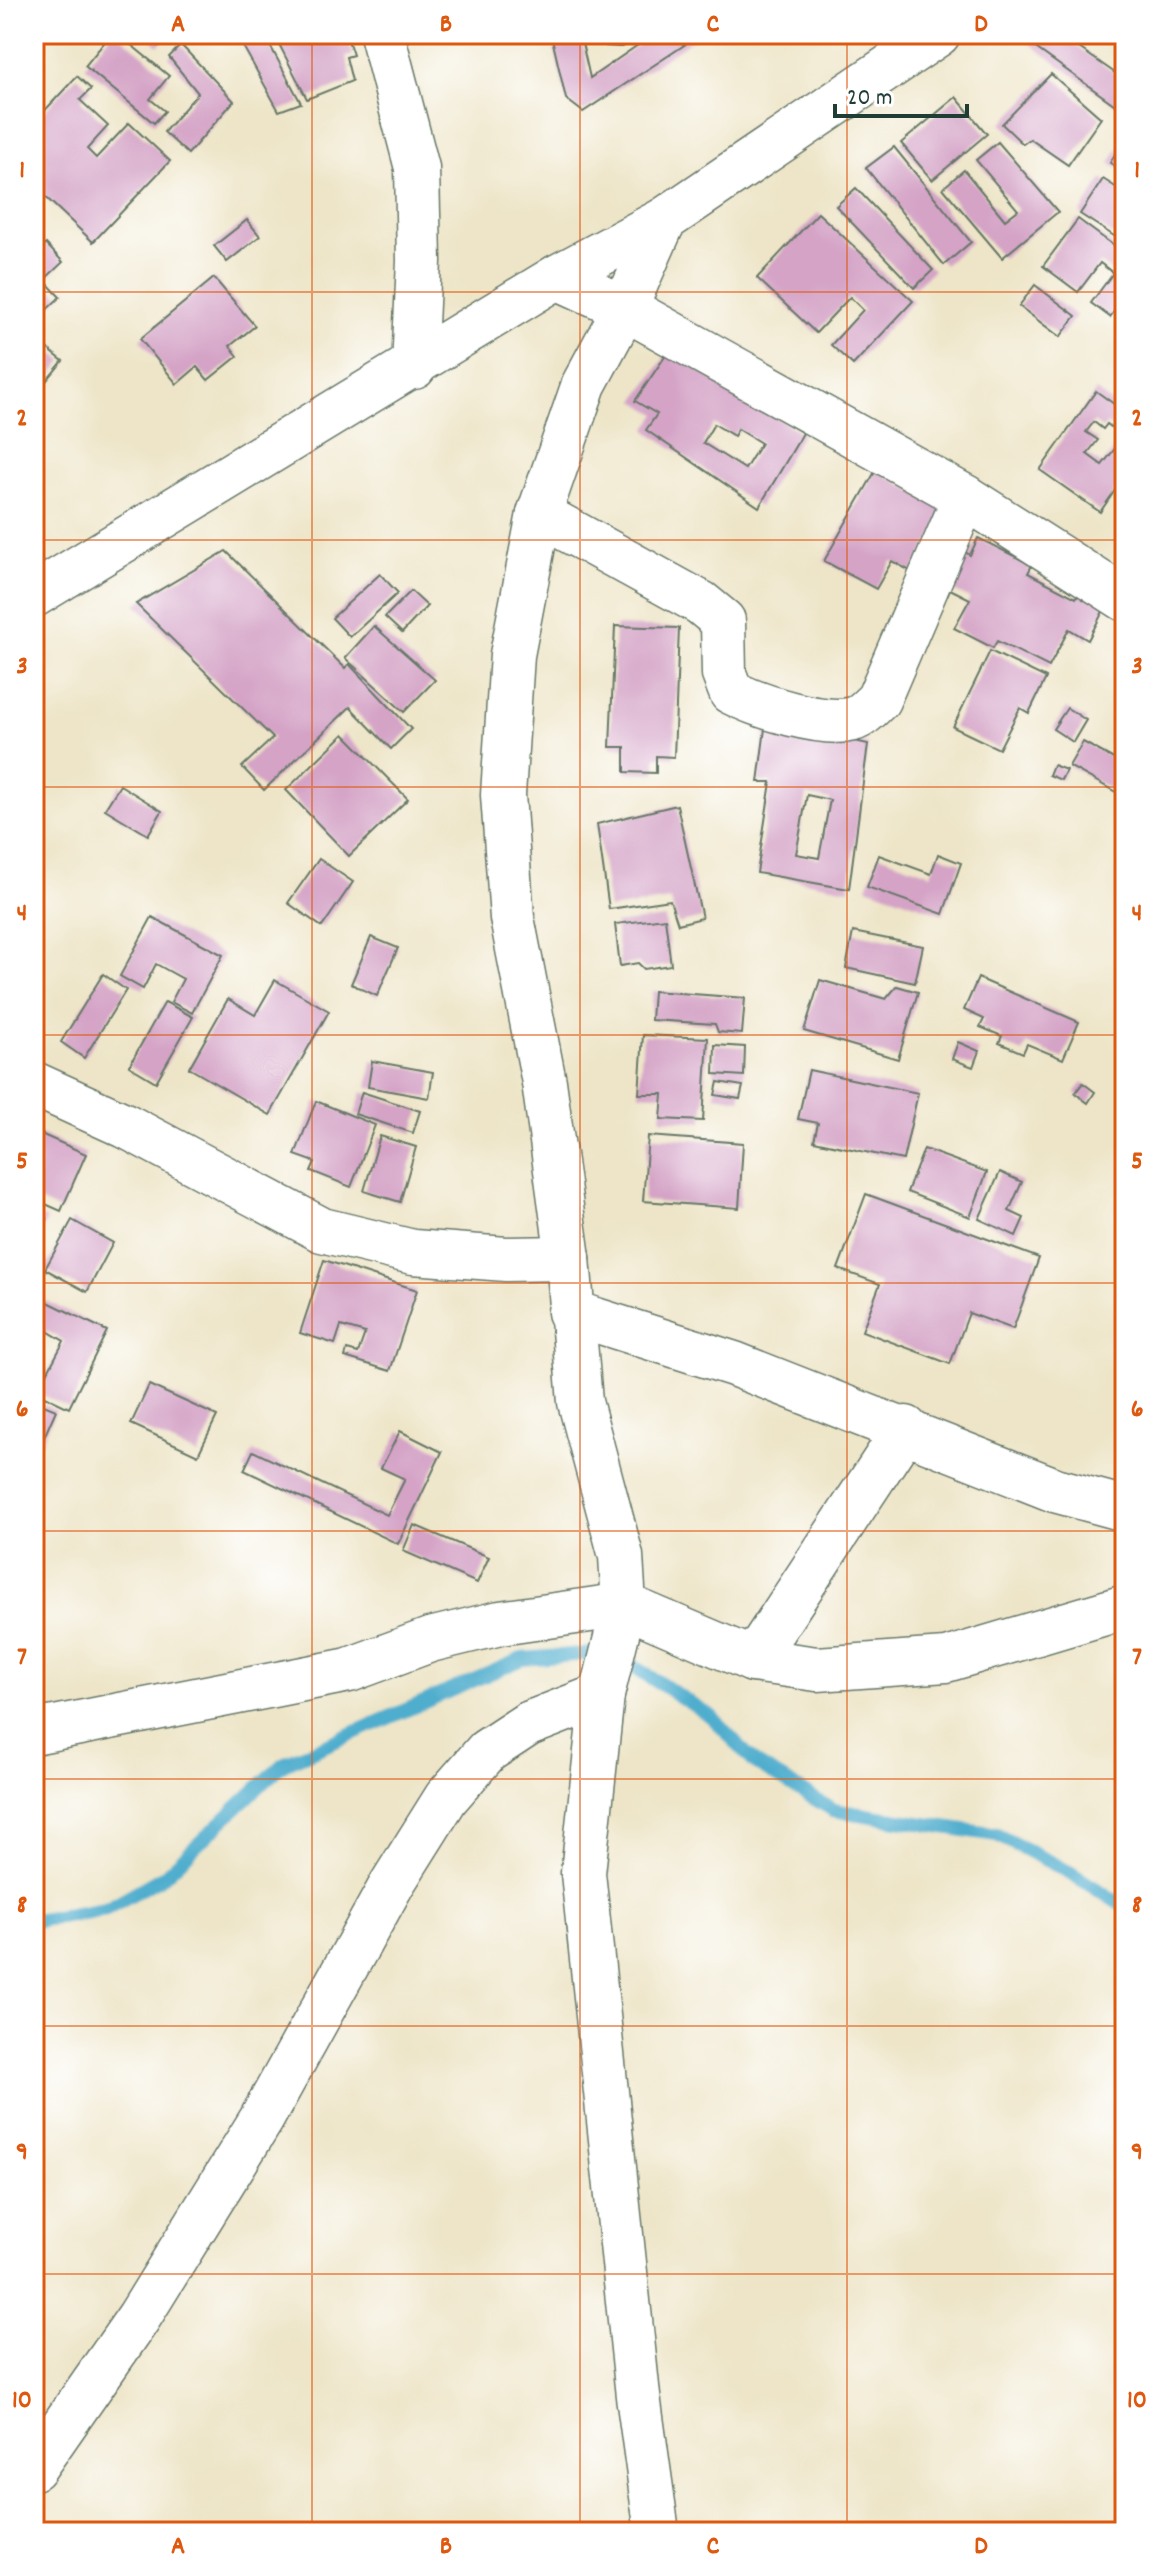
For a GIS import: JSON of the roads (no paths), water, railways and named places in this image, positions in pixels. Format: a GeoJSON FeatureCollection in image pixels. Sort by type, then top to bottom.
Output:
{"type":"FeatureCollection","features":[{"type":"Feature","properties":{"kind":"street"},"geometry":{"type":"LineString","coordinates":[[382,34],[417,168],[419,261],[414,367]]}},
{"type":"Feature","properties":{"kind":"street"},"geometry":{"type":"LineString","coordinates":[[34,595],[414,367],[557,277],[664,220],[938,34]]}},
{"type":"Feature","properties":{"kind":"street"},"geometry":{"type":"LineString","coordinates":[[657,2532],[638,2396],[583,1873],[602,1695],[624,1605],[621,1556],[613,1515],[580,1402],[570,1312],[568,1258],[544,1082],[512,918],[503,795],[512,655],[539,514],[584,384],[625,308],[664,220]]}},
{"type":"Feature","properties":{"kind":"street"},"geometry":{"type":"LineString","coordinates":[[557,277],[625,308],[965,497],[1125,599]]}},
{"type":"Feature","properties":{"kind":"street"},"geometry":{"type":"LineString","coordinates":[[539,514],[701,603],[723,621],[724,674],[731,692],[754,704],[839,721],[857,718],[878,700],[965,497]]}},
{"type":"Feature","properties":{"kind":"street"},"geometry":{"type":"LineString","coordinates":[[34,1084],[126,1126],[322,1230],[413,1252],[506,1259],[568,1258]]}},
{"type":"Feature","properties":{"kind":"street"},"geometry":{"type":"LineString","coordinates":[[570,1312],[734,1364],[906,1428],[1055,1490],[1125,1509]]}},
{"type":"Feature","properties":{"kind":"street"},"geometry":{"type":"LineString","coordinates":[[753,1660],[906,1428]]}},
{"type":"Feature","properties":{"kind":"street"},"geometry":{"type":"LineString","coordinates":[[34,1732],[349,1670],[430,1640],[500,1623],[624,1605],[753,1660],[817,1669],[946,1660],[1125,1607]]}},
{"type":"Feature","properties":{"kind":"street"},"geometry":{"type":"LineString","coordinates":[[34,2468],[139,2317],[261,2120],[335,1994],[392,1884],[446,1798],[487,1751],[528,1724],[602,1695]]}},
{"type":"Feature","properties":{"kind":"waterway"},"geometry":{"type":"LineString","coordinates":[[34,1921],[106,1909],[164,1876],[283,1764],[522,1659],[611,1652],[712,1717],[755,1763],[833,1810],[997,1835],[1071,1873],[1125,1907]]}}]}
